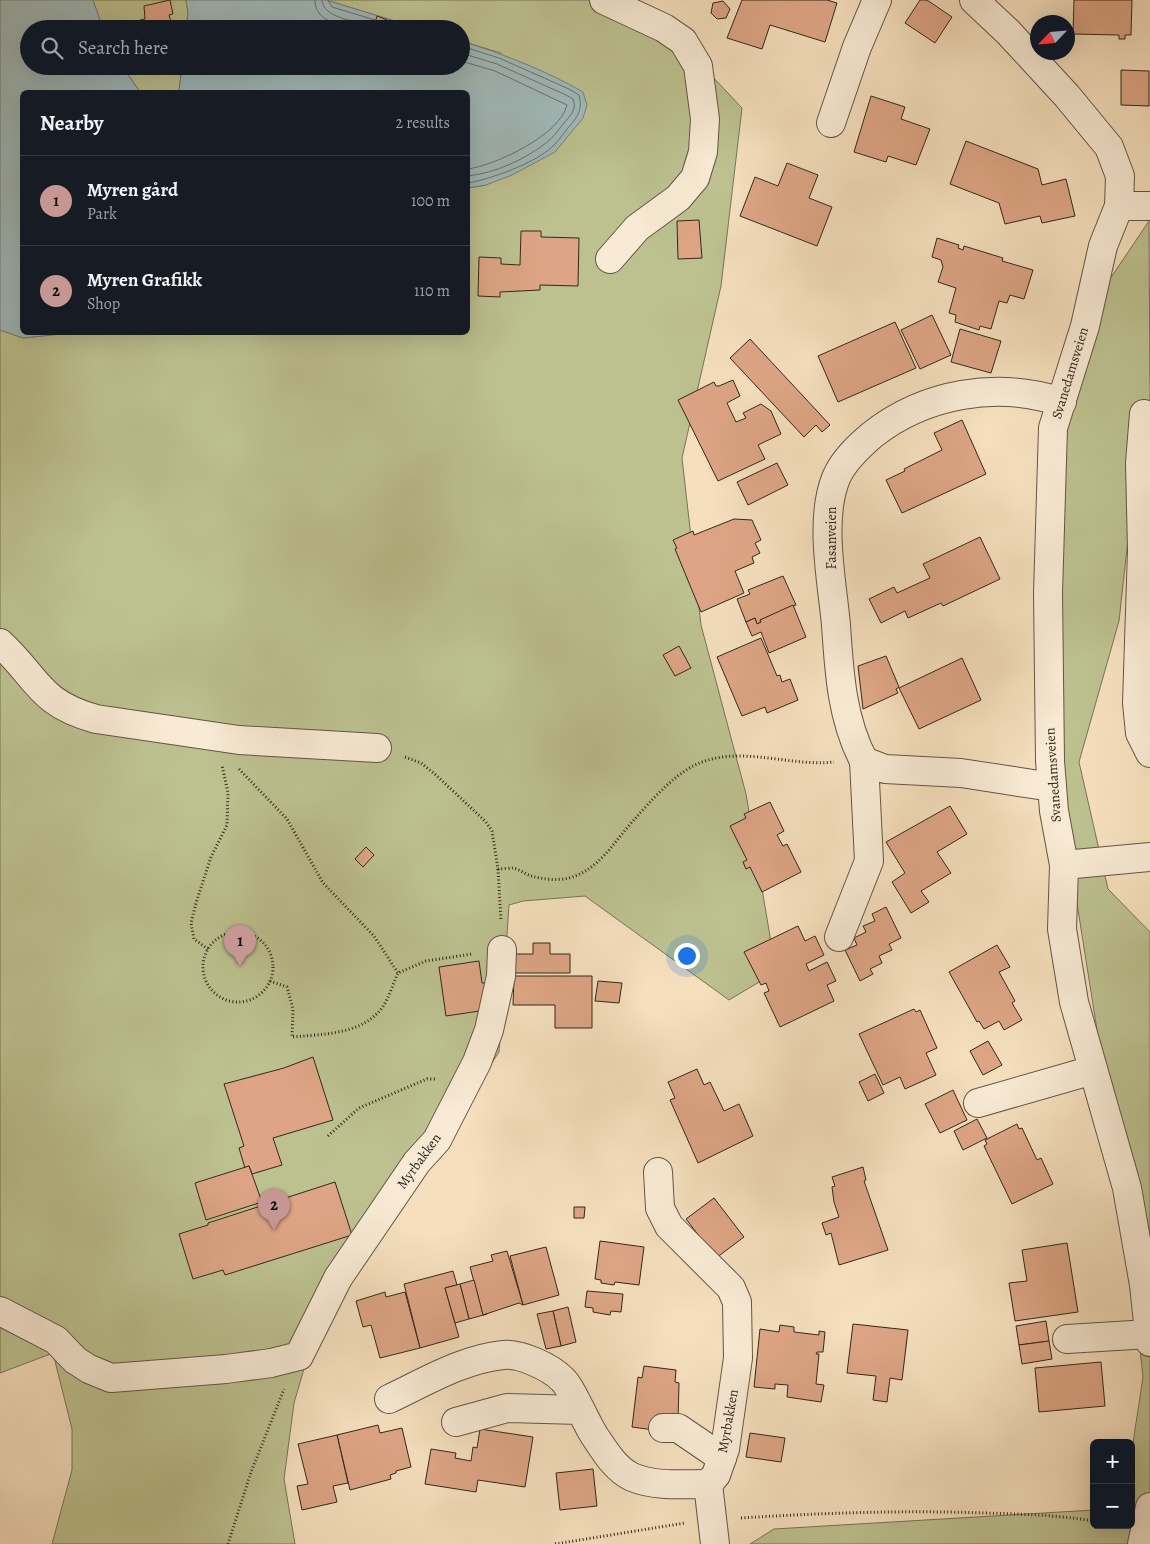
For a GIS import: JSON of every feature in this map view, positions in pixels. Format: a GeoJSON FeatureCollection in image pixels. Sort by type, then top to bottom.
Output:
{"type":"FeatureCollection","features":[{"type":"Feature","properties":{"kind":"street"},"geometry":{"type":"LineString","coordinates":[[604,0],[664,28],[683,41],[698,66],[705,119],[703,152],[695,178],[678,198],[636,228],[610,259]]}},
{"type":"Feature","properties":{"kind":"street"},"geometry":{"type":"LineString","coordinates":[[831,123],[857,47],[877,0]]}},
{"type":"Feature","properties":{"kind":"street","name":"Svanedamsveien"},"geometry":{"type":"LineString","coordinates":[[974,0],[1040,66],[1109,147],[1120,176],[1119,206],[1103,246],[1085,326],[1053,428],[1048,593],[1052,787],[1064,865],[1062,929],[1074,1002],[1127,1188],[1144,1285],[1150,1338],[1067,1339]]}},
{"type":"Feature","properties":{"kind":"street"},"geometry":{"type":"LineString","coordinates":[[1119,206],[1150,206]]}},
{"type":"Feature","properties":{"kind":"street","name":"Fasanveien"},"geometry":{"type":"LineString","coordinates":[[840,938],[869,861],[864,761],[854,743],[840,679],[831,586],[828,520],[836,478],[855,449],[885,425],[918,407],[950,396],[980,392],[1042,396],[1062,402]]}},
{"type":"Feature","properties":{"kind":"street"},"geometry":{"type":"LineString","coordinates":[[1144,414],[1140,463],[1142,550],[1137,702],[1140,733],[1150,753]]}},
{"type":"Feature","properties":{"kind":"street"},"geometry":{"type":"LineString","coordinates":[[0,643],[42,692],[57,704],[74,713],[96,719],[215,736],[376,748]]}},
{"type":"Feature","properties":{"kind":"street"},"geometry":{"type":"LineString","coordinates":[[864,761],[885,769],[962,773],[1052,787]]}},
{"type":"Feature","properties":{"kind":"street"},"geometry":{"type":"LineString","coordinates":[[1064,865],[1150,857]]}},
{"type":"Feature","properties":{"kind":"street","name":"Myrbakken"},"geometry":{"type":"LineString","coordinates":[[299,1356],[338,1278],[406,1178],[437,1140],[469,1077],[489,1030],[502,976],[502,950]]}},
{"type":"Feature","properties":{"kind":"street"},"geometry":{"type":"LineString","coordinates":[[978,1103],[1093,1070]]}},
{"type":"Feature","properties":{"kind":"street","name":"Myrbakken"},"geometry":{"type":"LineString","coordinates":[[658,1172],[660,1208],[669,1226],[731,1288],[737,1302],[738,1358],[725,1449],[716,1475],[708,1484]]}},
{"type":"Feature","properties":{"kind":"street"},"geometry":{"type":"LineString","coordinates":[[0,1312],[19,1319],[56,1340],[75,1360],[89,1369],[111,1378],[226,1369],[271,1363],[299,1356]]}},
{"type":"Feature","properties":{"kind":"street"},"geometry":{"type":"LineString","coordinates":[[389,1399],[444,1373],[477,1361],[505,1355],[536,1362],[563,1379],[603,1448],[617,1466],[631,1476],[669,1484],[708,1484],[714,1532]]}},
{"type":"Feature","properties":{"kind":"street"},"geometry":{"type":"LineString","coordinates":[[456,1422],[507,1408],[580,1410]]}},
{"type":"Feature","properties":{"kind":"street"},"geometry":{"type":"LineString","coordinates":[[663,1428],[678,1428],[722,1458]]}},
{"type":"Feature","properties":{"kind":"street"},"geometry":{"type":"LineString","coordinates":[[1142,1544],[1150,1507]]}},
{"type":"Feature","properties":{"kind":"path"},"geometry":{"type":"LineString","coordinates":[[208,949],[194,939],[191,923],[211,857],[227,825],[228,793],[215,736]]}},
{"type":"Feature","properties":{"kind":"path"},"geometry":{"type":"LineString","coordinates":[[215,736],[241,772],[269,798],[287,819],[323,883],[374,936],[398,973]]}},
{"type":"Feature","properties":{"kind":"path"},"geometry":{"type":"LineString","coordinates":[[270,981],[287,987],[293,1009],[292,1037],[334,1032],[362,1026],[382,1008],[398,973],[426,961],[502,950],[498,869],[492,831],[465,800],[421,763],[376,748]]}},
{"type":"Feature","properties":{"kind":"path"},"geometry":{"type":"LineString","coordinates":[[498,869],[514,868],[531,876],[556,879],[568,878],[586,871],[605,856],[633,820],[672,781],[694,766],[711,759],[740,756],[827,763],[864,761]]}},
{"type":"Feature","properties":{"kind":"path"},"geometry":{"type":"LineString","coordinates":[[236,932],[248,934],[258,939],[267,947],[272,959],[273,971],[264,992],[254,999],[242,1002],[230,1002],[215,994],[207,985],[203,973],[203,960],[208,949],[224,935],[236,932]]}},
{"type":"Feature","properties":{"kind":"path"},"geometry":{"type":"LineString","coordinates":[[328,1136],[359,1108],[427,1079],[469,1077]]}},
{"type":"Feature","properties":{"kind":"path"},"geometry":{"type":"LineString","coordinates":[[228,1544],[251,1472],[299,1356]]}},
{"type":"Feature","properties":{"kind":"path"},"geometry":{"type":"LineString","coordinates":[[554,1544],[714,1532],[832,1511],[934,1510],[1022,1513],[1090,1521]]}},
{"type":"Feature","properties":{"kind":"green space"},"geometry":{"type":"Polygon","coordinates":[[[93,0],[186,0],[187,20],[100,20],[93,0]]]}},
{"type":"Feature","properties":{"kind":"green space"},"geometry":{"type":"Polygon","coordinates":[[[326,0],[600,0],[665,26],[742,108],[721,286],[682,458],[701,625],[746,794],[776,972],[729,1000],[585,896],[523,901],[509,905],[499,1052],[315,1331],[294,1403],[284,1479],[295,1544],[52,1544],[72,1470],[72,1429],[53,1353],[0,1373],[0,330],[23,338],[48,335],[470,335],[470,188],[486,185],[501,53],[470,44],[470,20],[392,20],[326,0]]]}},
{"type":"Feature","properties":{"kind":"green space"},"geometry":{"type":"Polygon","coordinates":[[[128,75],[181,75],[179,90],[139,90],[128,75]]]}},
{"type":"Feature","properties":{"kind":"green space"},"geometry":{"type":"Polygon","coordinates":[[[1149,221],[1150,400],[1138,449],[1119,621],[1079,762],[1108,889],[1150,932],[1150,1544],[750,1544],[774,1529],[1090,1510],[1090,1529],[1135,1529],[1134,1439],[1143,1377],[1124,1200],[1069,853],[1045,506],[1077,328],[1149,221]]]}},
{"type":"Feature","properties":{"kind":"water"},"geometry":{"type":"Polygon","coordinates":[[[0,0],[93,0],[100,20],[20,20],[20,75],[128,75],[139,90],[20,90],[20,335],[53,335],[23,338],[0,330],[0,0]]]}},
{"type":"Feature","properties":{"kind":"water"},"geometry":{"type":"Polygon","coordinates":[[[186,0],[326,0],[392,20],[187,20],[186,0]]]}},
{"type":"Feature","properties":{"kind":"water"},"geometry":{"type":"Polygon","coordinates":[[[470,44],[524,63],[569,84],[583,92],[587,105],[583,118],[555,152],[512,175],[486,185],[470,188],[470,90],[179,90],[181,75],[470,75],[470,44]]]}},
{"type":"Feature","properties":{"kind":"building"},"geometry":{"type":"Polygon","coordinates":[[[170,0],[173,14],[169,15],[170,20],[140,20],[145,19],[144,6],[170,0]]]}},
{"type":"Feature","properties":{"kind":"building"},"geometry":{"type":"Polygon","coordinates":[[[742,0],[827,0],[837,3],[825,42],[770,25],[762,49],[727,38],[742,0]]]}},
{"type":"Feature","properties":{"kind":"building"},"geometry":{"type":"Polygon","coordinates":[[[920,0],[927,0],[952,17],[935,43],[905,23],[920,0]]]}},
{"type":"Feature","properties":{"kind":"building"},"geometry":{"type":"Polygon","coordinates":[[[1074,0],[1132,0],[1131,35],[1125,35],[1125,39],[1119,39],[1119,35],[1075,34],[1074,0]]]}},
{"type":"Feature","properties":{"kind":"building"},"geometry":{"type":"Polygon","coordinates":[[[723,1],[730,9],[726,18],[717,19],[711,13],[713,3],[723,1]]]}},
{"type":"Feature","properties":{"kind":"building"},"geometry":{"type":"Polygon","coordinates":[[[377,16],[387,20],[376,20],[377,16]]]}},
{"type":"Feature","properties":{"kind":"building"},"geometry":{"type":"Polygon","coordinates":[[[1121,70],[1149,71],[1149,106],[1121,105],[1121,70]]]}},
{"type":"Feature","properties":{"kind":"building"},"geometry":{"type":"Polygon","coordinates":[[[871,96],[905,107],[901,119],[930,129],[916,165],[888,156],[886,162],[854,152],[871,96]]]}},
{"type":"Feature","properties":{"kind":"building"},"geometry":{"type":"Polygon","coordinates":[[[966,141],[1038,169],[1042,185],[1066,179],[1075,216],[1042,223],[1040,216],[1005,224],[999,203],[950,184],[966,141]]]}},
{"type":"Feature","properties":{"kind":"building"},"geometry":{"type":"Polygon","coordinates":[[[787,163],[818,175],[809,198],[832,207],[817,246],[740,216],[755,177],[778,186],[787,163]]]}},
{"type":"Feature","properties":{"kind":"building"},"geometry":{"type":"Polygon","coordinates":[[[699,220],[702,258],[678,259],[677,221],[699,220]]]}},
{"type":"Feature","properties":{"kind":"building"},"geometry":{"type":"Polygon","coordinates":[[[521,231],[541,231],[541,237],[579,238],[578,286],[540,285],[540,290],[500,292],[500,297],[478,296],[479,257],[501,258],[501,264],[520,265],[521,231]]]}},
{"type":"Feature","properties":{"kind":"building"},"geometry":{"type":"Polygon","coordinates":[[[937,238],[959,245],[958,248],[963,250],[964,246],[1003,258],[1002,261],[1033,270],[1024,299],[1010,295],[1007,303],[999,301],[991,329],[980,326],[979,330],[955,322],[956,315],[949,313],[956,288],[938,282],[943,267],[941,260],[932,257],[937,238]]]}},
{"type":"Feature","properties":{"kind":"building"},"geometry":{"type":"Polygon","coordinates":[[[932,315],[951,355],[920,369],[901,330],[932,315]]]}},
{"type":"Feature","properties":{"kind":"building"},"geometry":{"type":"Polygon","coordinates":[[[895,322],[916,368],[838,402],[818,356],[895,322]]]}},
{"type":"Feature","properties":{"kind":"building"},"geometry":{"type":"Polygon","coordinates":[[[960,329],[1001,341],[991,373],[951,362],[960,329]]]}},
{"type":"Feature","properties":{"kind":"building"},"geometry":{"type":"Polygon","coordinates":[[[750,339],[830,425],[822,432],[816,425],[804,437],[730,358],[750,339]]]}},
{"type":"Feature","properties":{"kind":"building"},"geometry":{"type":"Polygon","coordinates":[[[733,380],[740,396],[727,403],[736,422],[746,418],[743,413],[761,404],[771,411],[781,434],[758,445],[765,459],[718,481],[678,400],[714,382],[716,386],[719,386],[733,380]]]}},
{"type":"Feature","properties":{"kind":"building"},"geometry":{"type":"Polygon","coordinates":[[[962,420],[986,474],[902,513],[886,480],[942,450],[934,433],[962,420]]]}},
{"type":"Feature","properties":{"kind":"building"},"geometry":{"type":"Polygon","coordinates":[[[777,463],[788,485],[748,505],[737,482],[777,463]]]}},
{"type":"Feature","properties":{"kind":"building"},"geometry":{"type":"Polygon","coordinates":[[[734,519],[752,520],[761,540],[755,543],[760,553],[752,557],[754,563],[735,571],[744,593],[701,612],[673,540],[693,531],[694,535],[734,519]]]}},
{"type":"Feature","properties":{"kind":"building"},"geometry":{"type":"Polygon","coordinates":[[[980,537],[1000,579],[943,606],[941,603],[908,618],[905,611],[881,623],[869,599],[894,587],[897,593],[930,578],[923,564],[980,537]]]}},
{"type":"Feature","properties":{"kind":"building"},"geometry":{"type":"Polygon","coordinates":[[[783,576],[796,605],[760,620],[761,622],[757,624],[755,618],[746,622],[737,599],[750,594],[748,590],[783,576]]]}},
{"type":"Feature","properties":{"kind":"building"},"geometry":{"type":"Polygon","coordinates":[[[793,605],[806,637],[769,653],[761,632],[752,636],[746,622],[755,618],[757,624],[761,622],[760,620],[793,605]]]}},
{"type":"Feature","properties":{"kind":"building"},"geometry":{"type":"Polygon","coordinates":[[[761,638],[777,676],[780,675],[782,682],[790,679],[798,700],[767,713],[765,707],[742,716],[717,657],[761,638]]]}},
{"type":"Feature","properties":{"kind":"building"},"geometry":{"type":"Polygon","coordinates":[[[679,646],[691,668],[675,676],[663,655],[679,646]]]}},
{"type":"Feature","properties":{"kind":"building"},"geometry":{"type":"Polygon","coordinates":[[[886,656],[899,687],[896,689],[898,693],[863,709],[858,666],[886,656]]]}},
{"type":"Feature","properties":{"kind":"building"},"geometry":{"type":"Polygon","coordinates":[[[962,658],[981,700],[919,729],[899,688],[962,658]]]}},
{"type":"Feature","properties":{"kind":"building"},"geometry":{"type":"Polygon","coordinates":[[[770,802],[784,831],[777,835],[783,846],[787,844],[801,872],[762,892],[750,867],[746,869],[743,862],[747,860],[730,826],[746,818],[744,814],[770,802]]]}},
{"type":"Feature","properties":{"kind":"building"},"geometry":{"type":"Polygon","coordinates":[[[950,806],[967,834],[937,852],[951,873],[921,891],[929,902],[911,913],[892,882],[905,873],[886,842],[950,806]]]}},
{"type":"Feature","properties":{"kind":"building"},"geometry":{"type":"Polygon","coordinates":[[[366,847],[374,855],[363,867],[355,859],[366,847]]]}},
{"type":"Feature","properties":{"kind":"building"},"geometry":{"type":"Polygon","coordinates":[[[886,907],[901,938],[889,944],[892,950],[879,956],[882,963],[870,969],[873,974],[860,981],[845,950],[857,945],[854,938],[866,932],[863,926],[875,921],[872,914],[886,907]]]}},
{"type":"Feature","properties":{"kind":"building"},"geometry":{"type":"Polygon","coordinates":[[[798,926],[805,941],[815,936],[824,955],[806,964],[809,971],[827,962],[836,981],[827,985],[834,1001],[780,1027],[764,993],[769,991],[766,983],[761,985],[744,952],[798,926]]]}},
{"type":"Feature","properties":{"kind":"building"},"geometry":{"type":"Polygon","coordinates":[[[533,943],[550,943],[550,954],[570,954],[570,973],[515,973],[515,954],[533,954],[533,943]]]}},
{"type":"Feature","properties":{"kind":"building"},"geometry":{"type":"Polygon","coordinates":[[[997,945],[1010,967],[999,972],[1015,1001],[1012,1003],[1022,1020],[1004,1030],[999,1021],[984,1029],[979,1021],[977,1022],[949,972],[997,945]]]}},
{"type":"Feature","properties":{"kind":"building"},"geometry":{"type":"Polygon","coordinates":[[[479,961],[482,983],[488,983],[486,1010],[446,1016],[439,967],[479,961]]]}},
{"type":"Feature","properties":{"kind":"building"},"geometry":{"type":"Polygon","coordinates":[[[514,976],[592,976],[592,1028],[555,1028],[555,1005],[513,1005],[514,976]]]}},
{"type":"Feature","properties":{"kind":"building"},"geometry":{"type":"Polygon","coordinates":[[[598,981],[622,983],[619,1003],[595,1001],[598,981]]]}},
{"type":"Feature","properties":{"kind":"building"},"geometry":{"type":"Polygon","coordinates":[[[914,1009],[916,1012],[920,1010],[937,1048],[926,1053],[936,1075],[905,1089],[900,1077],[883,1085],[859,1034],[914,1009]]]}},
{"type":"Feature","properties":{"kind":"building"},"geometry":{"type":"Polygon","coordinates":[[[988,1041],[1002,1065],[983,1075],[970,1051],[988,1041]]]}},
{"type":"Feature","properties":{"kind":"building"},"geometry":{"type":"Polygon","coordinates":[[[313,1057],[333,1120],[273,1138],[282,1165],[252,1174],[249,1166],[245,1168],[239,1148],[244,1146],[224,1084],[284,1068],[313,1057]]]}},
{"type":"Feature","properties":{"kind":"building"},"geometry":{"type":"Polygon","coordinates":[[[697,1069],[704,1085],[710,1082],[724,1111],[739,1104],[753,1136],[698,1163],[670,1100],[675,1098],[668,1082],[697,1069]]]}},
{"type":"Feature","properties":{"kind":"building"},"geometry":{"type":"Polygon","coordinates":[[[875,1074],[884,1093],[868,1101],[859,1082],[875,1074]]]}},
{"type":"Feature","properties":{"kind":"building"},"geometry":{"type":"Polygon","coordinates":[[[953,1090],[967,1120],[940,1133],[925,1104],[953,1090]]]}},
{"type":"Feature","properties":{"kind":"building"},"geometry":{"type":"Polygon","coordinates":[[[977,1119],[987,1138],[963,1150],[954,1131],[977,1119]]]}},
{"type":"Feature","properties":{"kind":"building"},"geometry":{"type":"Polygon","coordinates":[[[1017,1124],[1019,1129],[1022,1128],[1037,1160],[1041,1158],[1053,1184],[1012,1204],[984,1146],[987,1144],[985,1140],[1017,1124]]]}},
{"type":"Feature","properties":{"kind":"building"},"geometry":{"type":"Polygon","coordinates":[[[249,1166],[262,1202],[206,1220],[195,1183],[249,1166]]]}},
{"type":"Feature","properties":{"kind":"building"},"geometry":{"type":"Polygon","coordinates":[[[863,1167],[866,1180],[864,1181],[888,1250],[839,1265],[831,1233],[826,1235],[822,1223],[839,1217],[834,1202],[832,1187],[835,1186],[832,1177],[863,1167]]]}},
{"type":"Feature","properties":{"kind":"building"},"geometry":{"type":"Polygon","coordinates":[[[335,1182],[352,1235],[225,1275],[223,1270],[193,1279],[179,1234],[335,1182]]]}},
{"type":"Feature","properties":{"kind":"building"},"geometry":{"type":"Polygon","coordinates":[[[714,1198],[744,1237],[716,1258],[686,1219],[714,1198]]]}},
{"type":"Feature","properties":{"kind":"building"},"geometry":{"type":"Polygon","coordinates":[[[574,1207],[585,1207],[584,1218],[574,1218],[574,1207]]]}},
{"type":"Feature","properties":{"kind":"building"},"geometry":{"type":"Polygon","coordinates":[[[600,1241],[644,1247],[639,1285],[615,1282],[614,1285],[601,1283],[601,1280],[595,1279],[600,1241]]]}},
{"type":"Feature","properties":{"kind":"building"},"geometry":{"type":"Polygon","coordinates":[[[1067,1243],[1078,1312],[1015,1321],[1009,1283],[1027,1281],[1022,1250],[1067,1243]]]}},
{"type":"Feature","properties":{"kind":"building"},"geometry":{"type":"Polygon","coordinates":[[[546,1247],[559,1295],[523,1305],[510,1256],[546,1247]]]}},
{"type":"Feature","properties":{"kind":"building"},"geometry":{"type":"Polygon","coordinates":[[[507,1251],[523,1305],[519,1303],[483,1315],[470,1267],[493,1261],[491,1255],[507,1251]]]}},
{"type":"Feature","properties":{"kind":"building"},"geometry":{"type":"Polygon","coordinates":[[[453,1271],[457,1285],[445,1288],[459,1337],[420,1348],[404,1284],[453,1271]]]}},
{"type":"Feature","properties":{"kind":"building"},"geometry":{"type":"Polygon","coordinates":[[[474,1280],[483,1315],[487,1314],[469,1319],[460,1284],[474,1280]]]}},
{"type":"Feature","properties":{"kind":"building"},"geometry":{"type":"Polygon","coordinates":[[[460,1284],[469,1319],[455,1323],[445,1288],[460,1284]]]}},
{"type":"Feature","properties":{"kind":"building"},"geometry":{"type":"Polygon","coordinates":[[[587,1291],[623,1294],[621,1312],[611,1311],[610,1315],[593,1312],[593,1308],[585,1307],[587,1291]]]}},
{"type":"Feature","properties":{"kind":"building"},"geometry":{"type":"Polygon","coordinates":[[[385,1292],[386,1297],[405,1292],[420,1348],[380,1358],[371,1325],[363,1327],[356,1301],[385,1292]]]}},
{"type":"Feature","properties":{"kind":"building"},"geometry":{"type":"Polygon","coordinates":[[[568,1307],[576,1342],[561,1346],[553,1311],[568,1307]]]}},
{"type":"Feature","properties":{"kind":"building"},"geometry":{"type":"Polygon","coordinates":[[[553,1311],[561,1346],[546,1349],[537,1314],[553,1311]]]}},
{"type":"Feature","properties":{"kind":"building"},"geometry":{"type":"Polygon","coordinates":[[[1046,1321],[1049,1341],[1019,1345],[1016,1326],[1046,1321]]]}},
{"type":"Feature","properties":{"kind":"building"},"geometry":{"type":"Polygon","coordinates":[[[853,1324],[908,1330],[902,1380],[890,1378],[887,1402],[873,1400],[876,1376],[847,1373],[853,1324]]]}},
{"type":"Feature","properties":{"kind":"building"},"geometry":{"type":"Polygon","coordinates":[[[780,1325],[794,1327],[794,1332],[819,1335],[819,1331],[825,1332],[823,1352],[817,1352],[816,1354],[819,1354],[816,1384],[824,1385],[821,1402],[787,1397],[788,1385],[775,1384],[775,1389],[754,1387],[760,1329],[779,1332],[780,1325]]]}},
{"type":"Feature","properties":{"kind":"building"},"geometry":{"type":"Polygon","coordinates":[[[1049,1341],[1052,1359],[1022,1364],[1019,1345],[1049,1341]]]}},
{"type":"Feature","properties":{"kind":"building"},"geometry":{"type":"Polygon","coordinates":[[[1101,1362],[1105,1406],[1039,1412],[1035,1368],[1101,1362]]]}},
{"type":"Feature","properties":{"kind":"building"},"geometry":{"type":"Polygon","coordinates":[[[644,1366],[676,1370],[675,1382],[679,1383],[678,1420],[654,1430],[632,1427],[638,1377],[642,1378],[644,1366]]]}},
{"type":"Feature","properties":{"kind":"building"},"geometry":{"type":"Polygon","coordinates":[[[378,1425],[380,1433],[402,1428],[411,1467],[396,1471],[396,1473],[390,1475],[391,1479],[350,1490],[337,1435],[378,1425]]]}},
{"type":"Feature","properties":{"kind":"building"},"geometry":{"type":"Polygon","coordinates":[[[480,1429],[533,1437],[525,1487],[478,1480],[476,1492],[425,1484],[431,1449],[456,1453],[455,1458],[471,1461],[473,1447],[477,1448],[480,1429]]]}},
{"type":"Feature","properties":{"kind":"building"},"geometry":{"type":"Polygon","coordinates":[[[750,1433],[785,1438],[781,1462],[746,1457],[750,1433]]]}},
{"type":"Feature","properties":{"kind":"building"},"geometry":{"type":"Polygon","coordinates":[[[337,1435],[348,1483],[333,1486],[337,1502],[302,1510],[297,1486],[308,1484],[298,1444],[337,1435]]]}},
{"type":"Feature","properties":{"kind":"building"},"geometry":{"type":"Polygon","coordinates":[[[593,1469],[597,1506],[560,1510],[556,1473],[593,1469]]]}},
{"type":"Feature","properties":{"kind":"place","name":"Myren gård"},"geometry":{"type":"Point","coordinates":[240,966]}},
{"type":"Feature","properties":{"kind":"place","name":"Myren Grafikk"},"geometry":{"type":"Point","coordinates":[274,1230]}}]}
